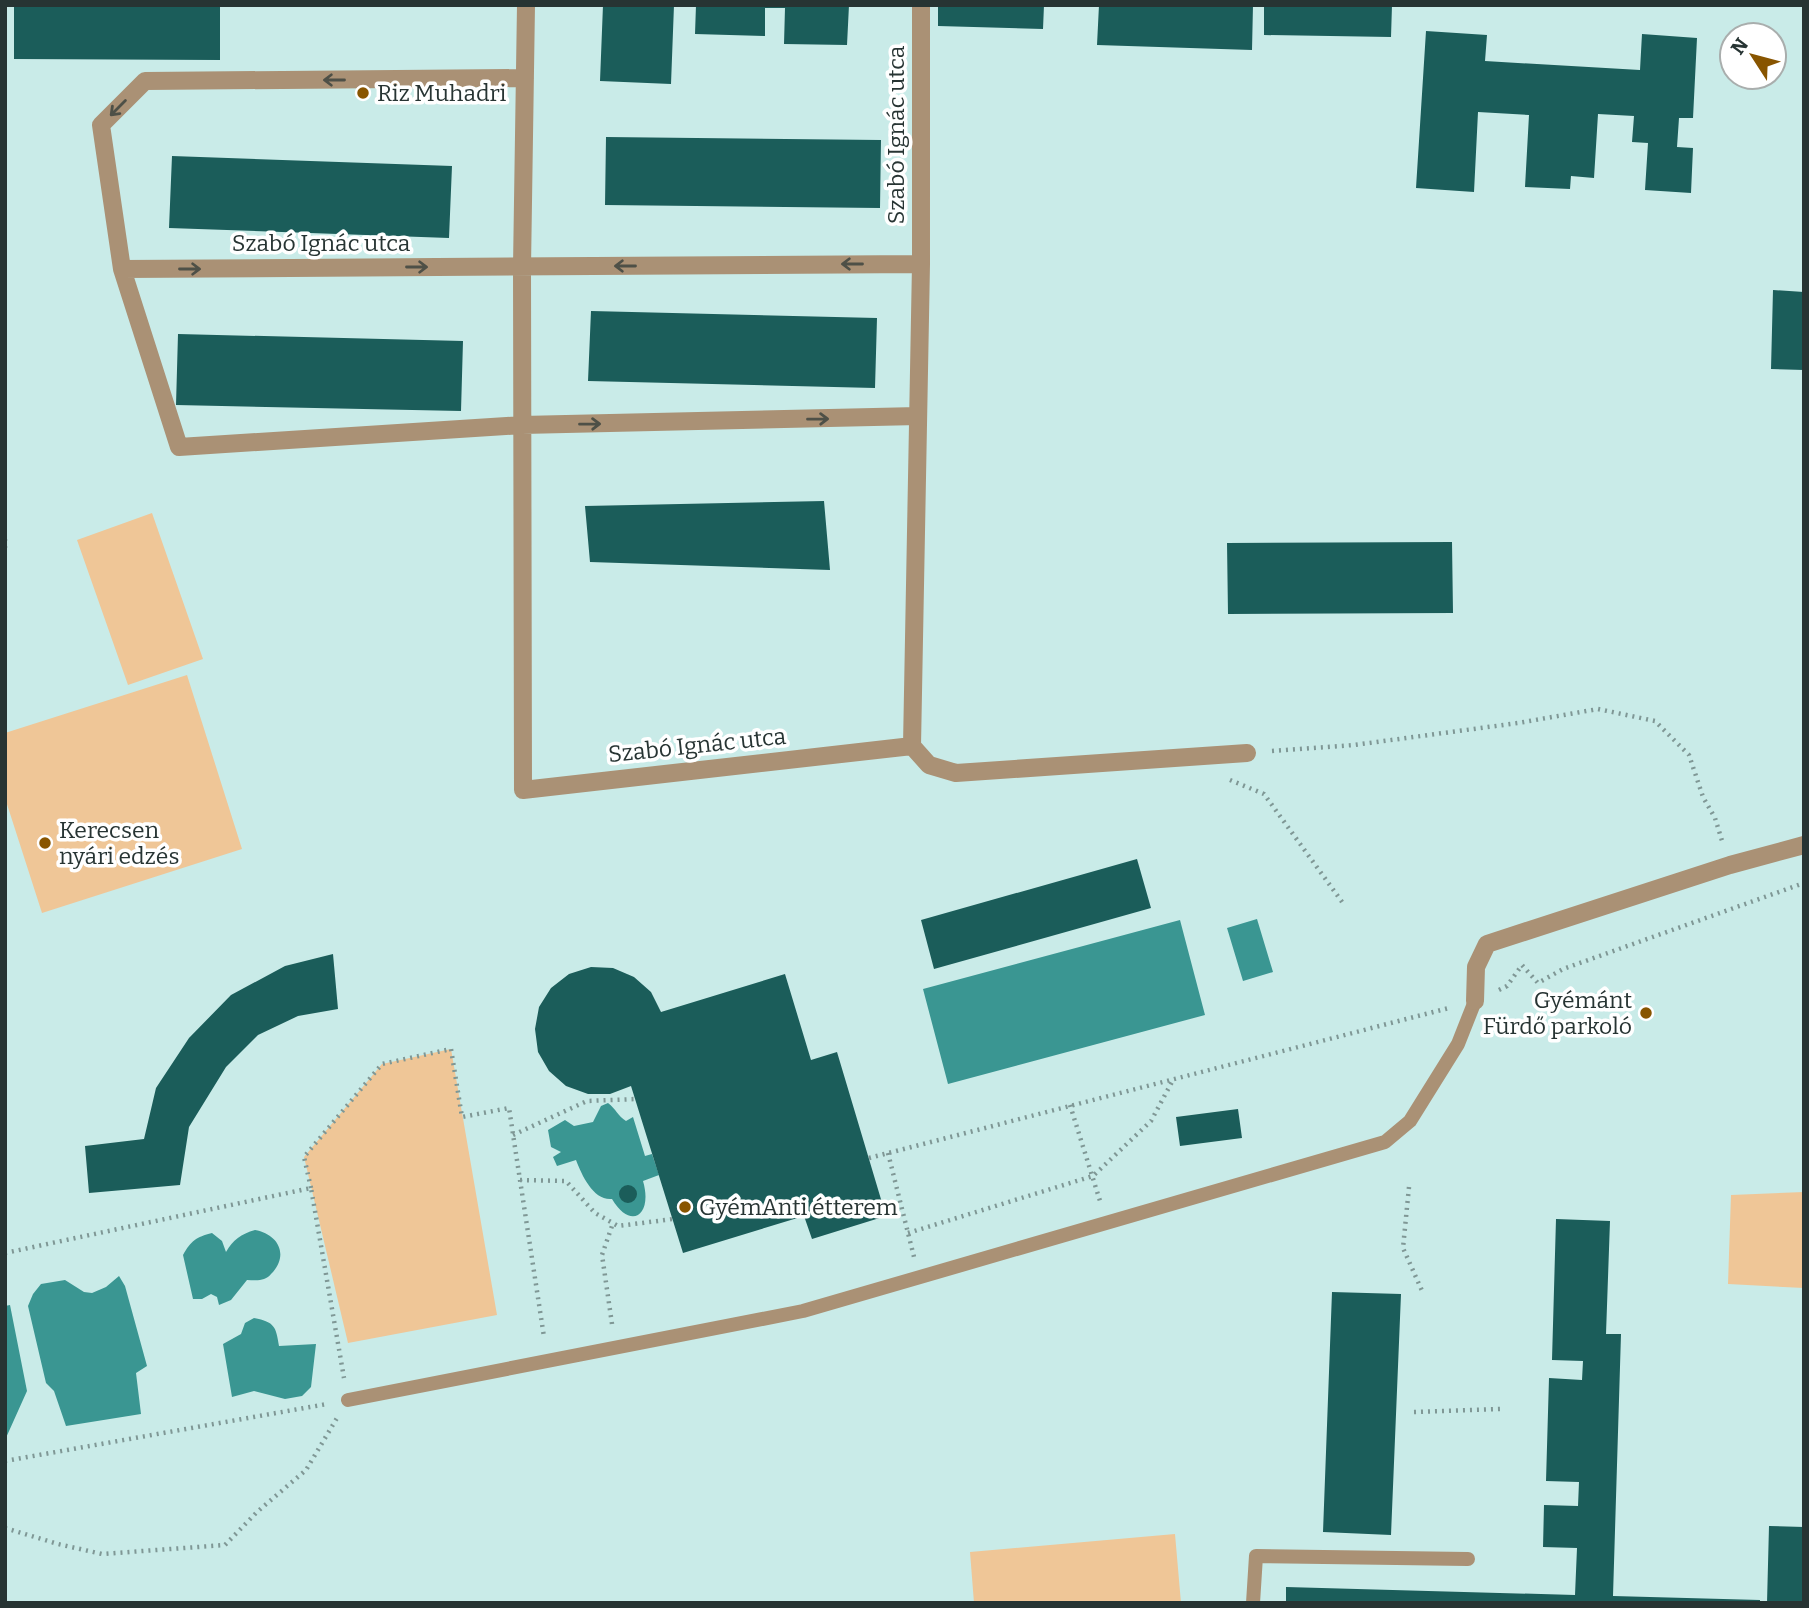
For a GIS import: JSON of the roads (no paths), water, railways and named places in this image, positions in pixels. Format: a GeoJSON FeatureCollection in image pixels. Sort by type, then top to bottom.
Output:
{"type":"FeatureCollection","features":[{"type":"Feature","properties":{"kind":"street","name":"Szabó Ignác utca"},"geometry":{"type":"LineString","coordinates":[[526,5],[522,267],[523,790],[912,746],[921,264],[921,5]]}},
{"type":"Feature","properties":{"kind":"street"},"geometry":{"type":"LineString","coordinates":[[525,78],[145,81],[101,125],[121,269],[179,447],[522,425],[918,416]]}},
{"type":"Feature","properties":{"kind":"street","name":"Szabó Ignác utca"},"geometry":{"type":"LineString","coordinates":[[121,269],[921,264]]}},
{"type":"Feature","properties":{"kind":"street"},"geometry":{"type":"LineString","coordinates":[[912,746],[929,765],[956,773],[1247,753]]}},
{"type":"Feature","properties":{"kind":"street"},"geometry":{"type":"LineString","coordinates":[[1475,1001],[1476,967],[1487,944],[1730,865],[1804,845]]}},
{"type":"Feature","properties":{"kind":"lane"},"geometry":{"type":"LineString","coordinates":[[348,1400],[803,1311],[1385,1142],[1410,1121],[1458,1044],[1475,1001]]}},
{"type":"Feature","properties":{"kind":"lane"},"geometry":{"type":"LineString","coordinates":[[1253,1603],[1256,1556],[1468,1559]]}},
{"type":"Feature","properties":{"kind":"water"},"geometry":{"type":"Polygon","coordinates":[[[1257,919],[1273,972],[1243,981],[1227,928],[1257,919]]]}},
{"type":"Feature","properties":{"kind":"water"},"geometry":{"type":"Polygon","coordinates":[[[1180,920],[1205,1015],[948,1084],[923,989],[1180,920]]]}},
{"type":"Feature","properties":{"kind":"water"},"geometry":{"type":"Polygon","coordinates":[[[608,1103],[626,1121],[633,1117],[645,1156],[652,1154],[659,1175],[643,1181],[645,1203],[638,1215],[626,1214],[612,1199],[606,1199],[594,1192],[576,1160],[557,1166],[553,1157],[561,1152],[551,1147],[548,1130],[565,1120],[574,1126],[593,1122],[601,1106],[608,1103]]]}},
{"type":"Feature","properties":{"kind":"water"},"geometry":{"type":"Polygon","coordinates":[[[255,1230],[263,1232],[278,1245],[280,1258],[273,1272],[262,1280],[247,1280],[231,1300],[219,1305],[217,1297],[211,1294],[202,1299],[193,1299],[183,1255],[191,1243],[212,1233],[222,1241],[226,1252],[238,1238],[255,1230]]]}},
{"type":"Feature","properties":{"kind":"water"},"geometry":{"type":"Polygon","coordinates":[[[119,1276],[125,1286],[147,1366],[136,1373],[141,1414],[66,1426],[54,1391],[46,1383],[28,1306],[41,1284],[65,1280],[84,1292],[92,1293],[106,1287],[119,1276]]]}},
{"type":"Feature","properties":{"kind":"water"},"geometry":{"type":"Polygon","coordinates":[[[10,1305],[27,1391],[5,1440],[5,1306],[10,1305]]]}},
{"type":"Feature","properties":{"kind":"water"},"geometry":{"type":"Polygon","coordinates":[[[254,1318],[273,1326],[279,1346],[316,1344],[311,1387],[302,1396],[285,1399],[254,1391],[232,1397],[223,1344],[241,1334],[245,1323],[254,1318]]]}},
{"type":"Feature","properties":{"kind":"place","name":"Riz Muhadri"},"geometry":{"type":"Point","coordinates":[363,93]}},
{"type":"Feature","properties":{"kind":"place","name":"Kerecsen nyári edzés"},"geometry":{"type":"Point","coordinates":[45,843]}},
{"type":"Feature","properties":{"kind":"place","name":"Gyémánt Fürdő parkoló"},"geometry":{"type":"Point","coordinates":[1646,1013]}},
{"type":"Feature","properties":{"kind":"place","name":"GyémAnti étterem"},"geometry":{"type":"Point","coordinates":[685,1207]}}]}
